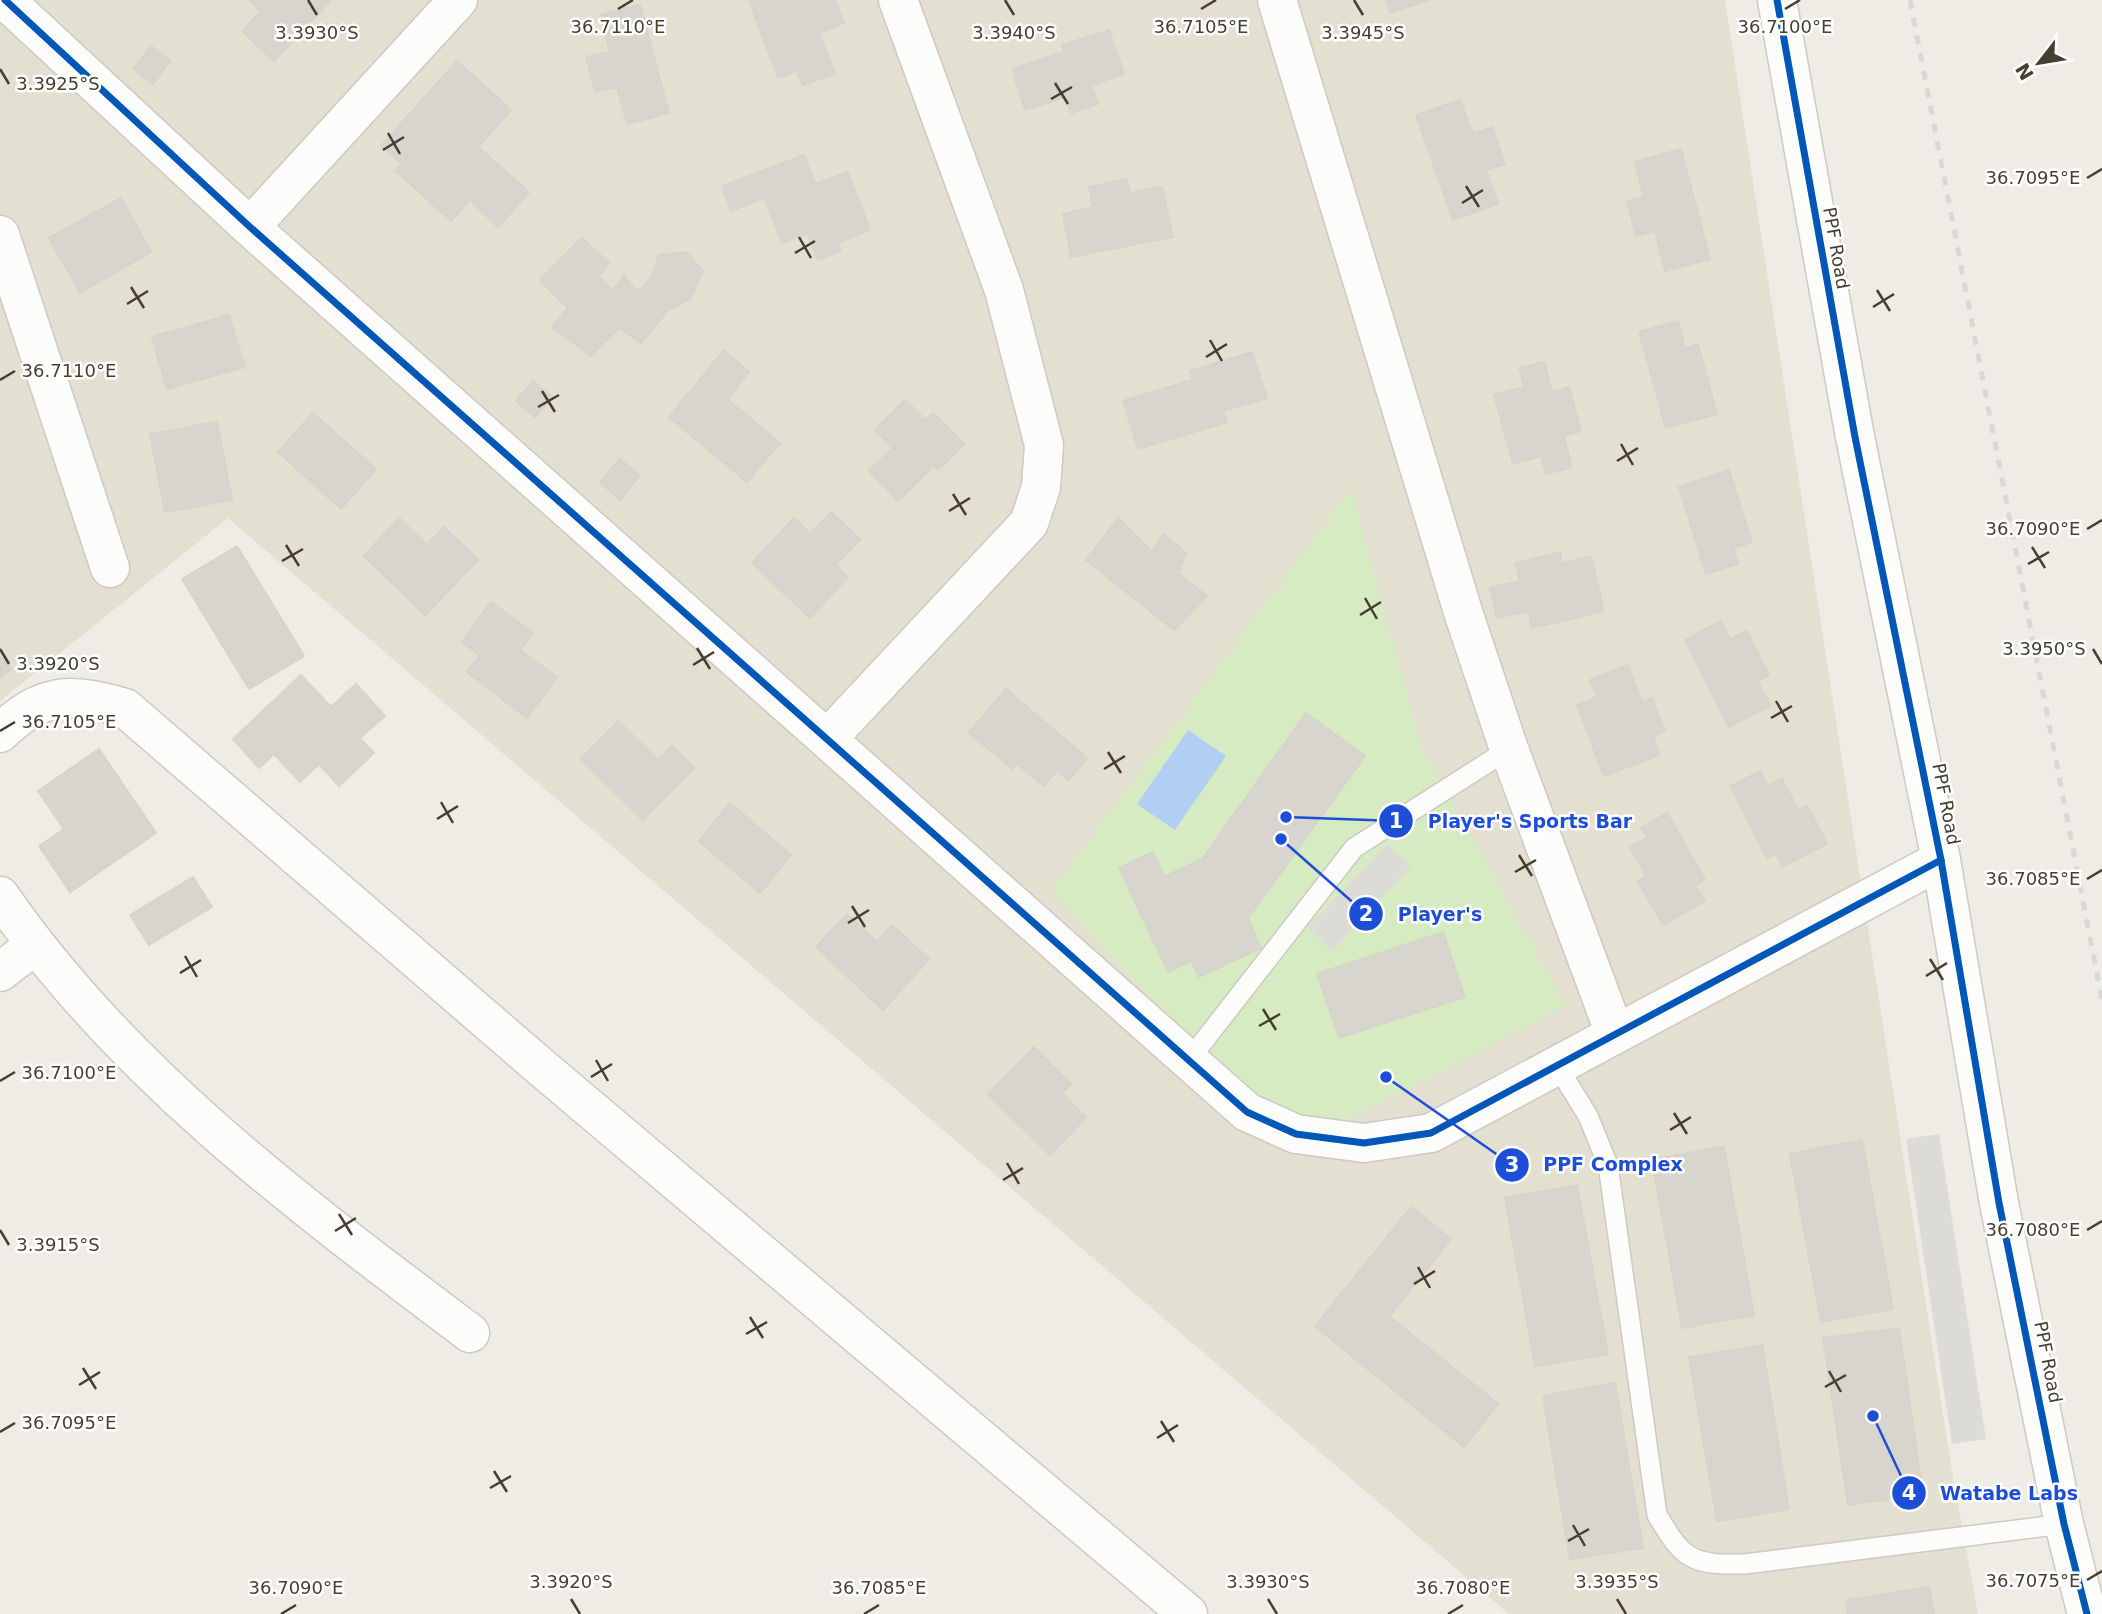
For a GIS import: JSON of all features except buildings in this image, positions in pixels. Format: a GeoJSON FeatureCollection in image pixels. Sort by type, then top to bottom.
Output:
{"type":"FeatureCollection","features":[{"type":"Feature","properties":{"kind":"street"},"geometry":{"type":"LineString","coordinates":[[5,0],[250,227],[1247,1112],[1296,1134],[1364,1143],[1431,1133],[1941,860]]}},
{"type":"Feature","properties":{"kind":"street"},"geometry":{"type":"LineString","coordinates":[[250,227],[458,0]]}},
{"type":"Feature","properties":{"kind":"street"},"geometry":{"type":"LineString","coordinates":[[828,738],[1029,523],[1041,487],[1044,445],[1004,290],[898,0]]}},
{"type":"Feature","properties":{"kind":"street"},"geometry":{"type":"LineString","coordinates":[[1277,0],[1464,615],[1509,750],[1615,1034]]}},
{"type":"Feature","properties":{"kind":"street","name":"PPF Road"},"geometry":{"type":"LineString","coordinates":[[1777,0],[1855,437],[1941,860],[1999,1203],[2064,1524],[2087,1614]]}},
{"type":"Feature","properties":{"kind":"street"},"geometry":{"type":"LineString","coordinates":[[0,235],[110,568]]}},
{"type":"Feature","properties":{"kind":"street"},"geometry":{"type":"LineString","coordinates":[[0,733],[22,712],[52,699],[84,696],[125,708],[531,1059],[1188,1614]]}},
{"type":"Feature","properties":{"kind":"street"},"geometry":{"type":"LineString","coordinates":[[0,895],[34,946],[137,1059],[233,1146],[367,1256],[470,1334]]}},
{"type":"Feature","properties":{"kind":"street"},"geometry":{"type":"LineString","coordinates":[[0,972],[34,946]]}},
{"type":"Feature","properties":{"kind":"lane"},"geometry":{"type":"LineString","coordinates":[[1189,1060],[1354,848],[1509,750]]}},
{"type":"Feature","properties":{"kind":"lane"},"geometry":{"type":"LineString","coordinates":[[1556,1064],[1588,1116],[1608,1165],[1657,1515],[1678,1549],[1709,1565],[1745,1564],[2064,1524]]}},
{"type":"Feature","properties":{"kind":"shaded area"},"geometry":{"type":"Polygon","coordinates":[[[0,0],[1725,0],[1949,1454],[1978,1614],[1509,1614],[228,518],[0,701],[0,0]]]}},
{"type":"Feature","properties":{"kind":"shaded area"},"geometry":{"type":"Polygon","coordinates":[[[1387,844],[1411,866],[1332,951],[1308,928],[1387,844]]]}},
{"type":"Feature","properties":{"kind":"shaded area"},"geometry":{"type":"Polygon","coordinates":[[[1939,1134],[1986,1439],[1952,1444],[1906,1139],[1939,1134]]]}},
{"type":"Feature","properties":{"kind":"green space"},"geometry":{"type":"Polygon","coordinates":[[[1351,489],[1421,745],[1566,1006],[1342,1122],[1273,1114],[1198,1048],[1051,891],[1351,489]]]}},
{"type":"Feature","properties":{"kind":"water"},"geometry":{"type":"Polygon","coordinates":[[[1188,730],[1226,756],[1175,830],[1137,804],[1188,730]]]}},
{"type":"Feature","properties":{"kind":"railway"},"geometry":{"type":"LineString","coordinates":[[1910,0],[2102,1000]]}},
{"type":"Feature","properties":{"kind":"cycle path"},"geometry":{"type":"LineString","coordinates":[[5,0],[250,227],[1247,1112],[1296,1134],[1364,1143],[1431,1133],[1941,860]]}},
{"type":"Feature","properties":{"kind":"cycle path"},"geometry":{"type":"LineString","coordinates":[[1777,0],[1855,437],[1941,860],[1999,1203],[2064,1524],[2087,1614]]}},
{"type":"Feature","properties":{"kind":"place","name":"Player's Sports Bar"},"geometry":{"type":"Point","coordinates":[1286,817]}},
{"type":"Feature","properties":{"kind":"place","name":"Player's"},"geometry":{"type":"Point","coordinates":[1281,839]}},
{"type":"Feature","properties":{"kind":"place","name":"PPF Complex"},"geometry":{"type":"Point","coordinates":[1386,1077]}},
{"type":"Feature","properties":{"kind":"place","name":"Watabe Labs"},"geometry":{"type":"Point","coordinates":[1873,1416]}}]}
